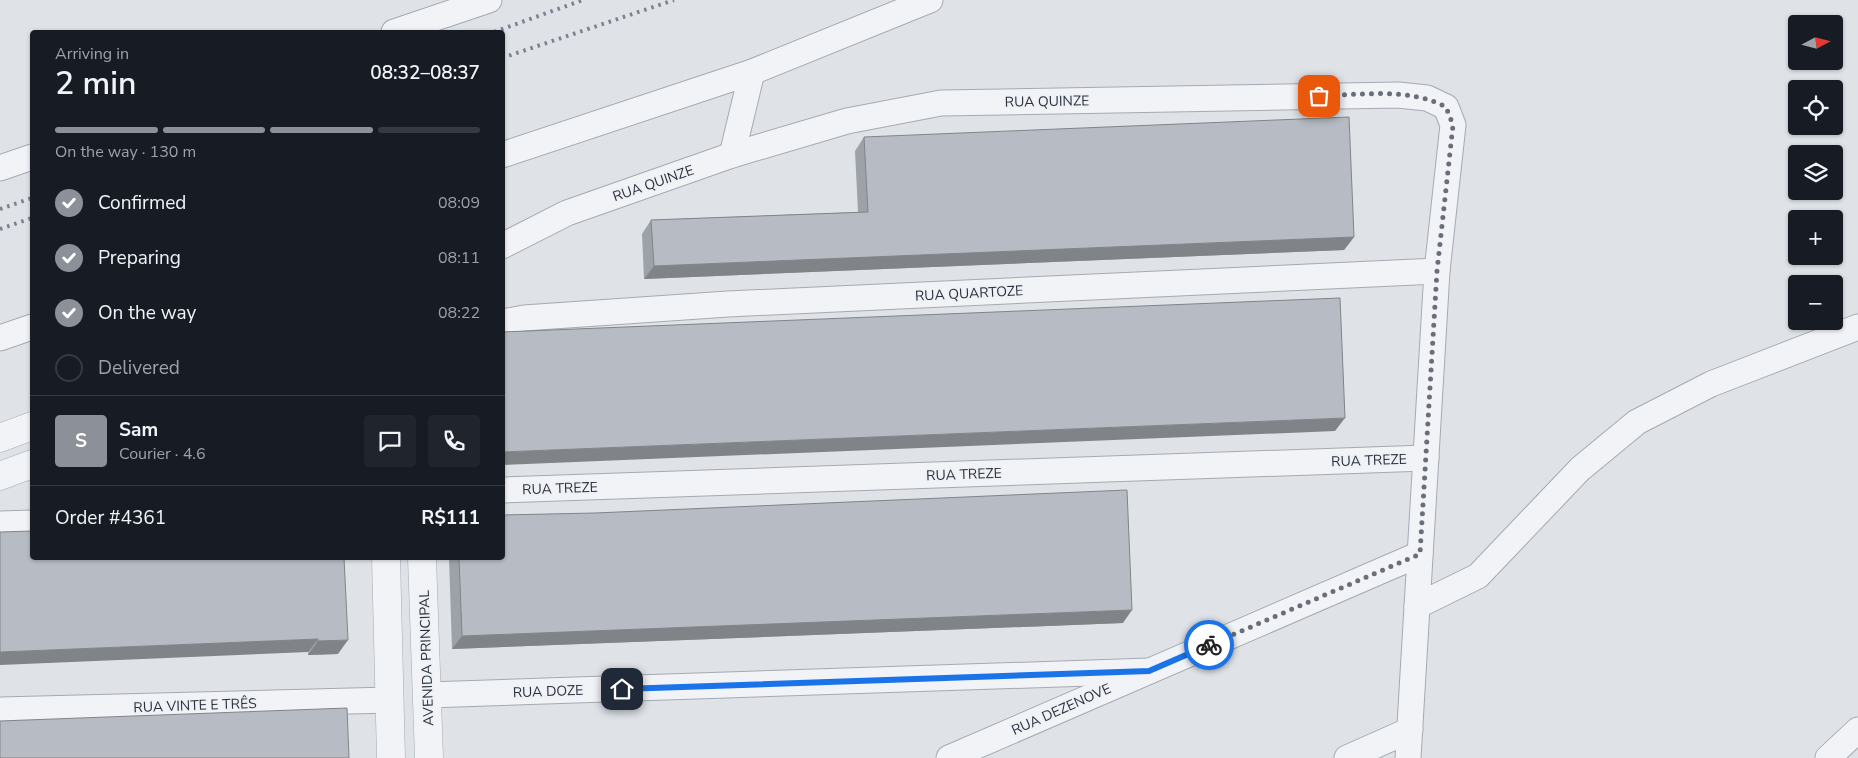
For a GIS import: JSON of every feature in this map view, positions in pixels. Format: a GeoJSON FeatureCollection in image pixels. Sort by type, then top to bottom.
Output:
{"type":"FeatureCollection","features":[{"type":"Feature","properties":{"kind":"street"},"geometry":{"type":"LineString","coordinates":[[400,30],[489,0]]}},
{"type":"Feature","properties":{"kind":"street"},"geometry":{"type":"LineString","coordinates":[[505,154],[752,72],[930,0]]}},
{"type":"Feature","properties":{"kind":"street"},"geometry":{"type":"LineString","coordinates":[[732,155],[752,72]]}},
{"type":"Feature","properties":{"kind":"street","name":"RUA QUINZE"},"geometry":{"type":"LineString","coordinates":[[505,245],[567,214],[732,155],[847,121],[941,103],[1398,95],[1427,98],[1446,107],[1453,125],[1437,271],[1408,758]]}},
{"type":"Feature","properties":{"kind":"street"},"geometry":{"type":"LineString","coordinates":[[0,168],[30,157]]}},
{"type":"Feature","properties":{"kind":"street","name":"RUA QUARTOZE"},"geometry":{"type":"LineString","coordinates":[[505,321],[524,318],[728,304],[1437,271]]}},
{"type":"Feature","properties":{"kind":"street"},"geometry":{"type":"LineString","coordinates":[[1417,606],[1478,576],[1580,469],[1637,422],[1711,384],[1858,327]]}},
{"type":"Feature","properties":{"kind":"street"},"geometry":{"type":"LineString","coordinates":[[0,338],[30,328]]}},
{"type":"Feature","properties":{"kind":"street"},"geometry":{"type":"LineString","coordinates":[[0,438],[30,427]]}},
{"type":"Feature","properties":{"kind":"street","name":"RUA TREZE"},"geometry":{"type":"LineString","coordinates":[[505,490],[1426,458]]}},
{"type":"Feature","properties":{"kind":"street"},"geometry":{"type":"LineString","coordinates":[[0,477],[30,465]]}},
{"type":"Feature","properties":{"kind":"street"},"geometry":{"type":"LineString","coordinates":[[0,477],[30,477]]}},
{"type":"Feature","properties":{"kind":"street"},"geometry":{"type":"LineString","coordinates":[[0,524],[30,523]]}},
{"type":"Feature","properties":{"kind":"street","name":"RUA DEZENOVE"},"geometry":{"type":"LineString","coordinates":[[949,758],[1420,554]]}},
{"type":"Feature","properties":{"kind":"street"},"geometry":{"type":"LineString","coordinates":[[386,560],[392,758]]}},
{"type":"Feature","properties":{"kind":"street","name":"AVENIDA PRINCIPAL"},"geometry":{"type":"LineString","coordinates":[[422,560],[429,758]]}},
{"type":"Feature","properties":{"kind":"street","name":"RUA DOZE"},"geometry":{"type":"LineString","coordinates":[[427,695],[1149,671]]}},
{"type":"Feature","properties":{"kind":"street","name":"RUA VINTE E TRÊS"},"geometry":{"type":"LineString","coordinates":[[0,710],[390,700]]}},
{"type":"Feature","properties":{"kind":"street"},"geometry":{"type":"LineString","coordinates":[[1347,758],[1410,730]]}},
{"type":"Feature","properties":{"kind":"street"},"geometry":{"type":"LineString","coordinates":[[1828,758],[1858,730]]}},
{"type":"Feature","properties":{"kind":"building"},"geometry":{"type":"Polygon","coordinates":[[[1349,117],[1354,237],[654,266],[651,220],[868,212],[864,137],[1349,117]]]}},
{"type":"Feature","properties":{"kind":"building"},"geometry":{"type":"Polygon","coordinates":[[[1340,298],[1345,418],[505,452],[505,332],[1340,298]]]}},
{"type":"Feature","properties":{"kind":"building"},"geometry":{"type":"Polygon","coordinates":[[[1127,490],[1132,610],[462,636],[459,560],[505,560],[505,515],[595,513],[1127,490]]]}},
{"type":"Feature","properties":{"kind":"building"},"geometry":{"type":"Polygon","coordinates":[[[30,531],[30,560],[344,560],[348,640],[318,641],[318,639],[0,652],[0,532],[30,531]]]}},
{"type":"Feature","properties":{"kind":"building"},"geometry":{"type":"Polygon","coordinates":[[[347,708],[349,758],[0,758],[0,721],[347,708]]]}},
{"type":"Feature","properties":{"kind":"railway"},"geometry":{"type":"LineString","coordinates":[[500,30],[583,0]]}},
{"type":"Feature","properties":{"kind":"railway"},"geometry":{"type":"LineString","coordinates":[[505,57],[674,0]]}},
{"type":"Feature","properties":{"kind":"railway"},"geometry":{"type":"LineString","coordinates":[[0,209],[30,199]]}},
{"type":"Feature","properties":{"kind":"railway"},"geometry":{"type":"LineString","coordinates":[[0,229],[30,219]]}},
{"type":"Feature","properties":{"kind":"way so far"},"geometry":{"type":"LineString","coordinates":[[1209,645],[1420,554],[1437,271],[1453,125],[1446,107],[1427,98],[1398,95],[1319,96]]}},
{"type":"Feature","properties":{"kind":"route"},"geometry":{"type":"LineString","coordinates":[[622,689],[1149,671],[1209,645]]}}]}
